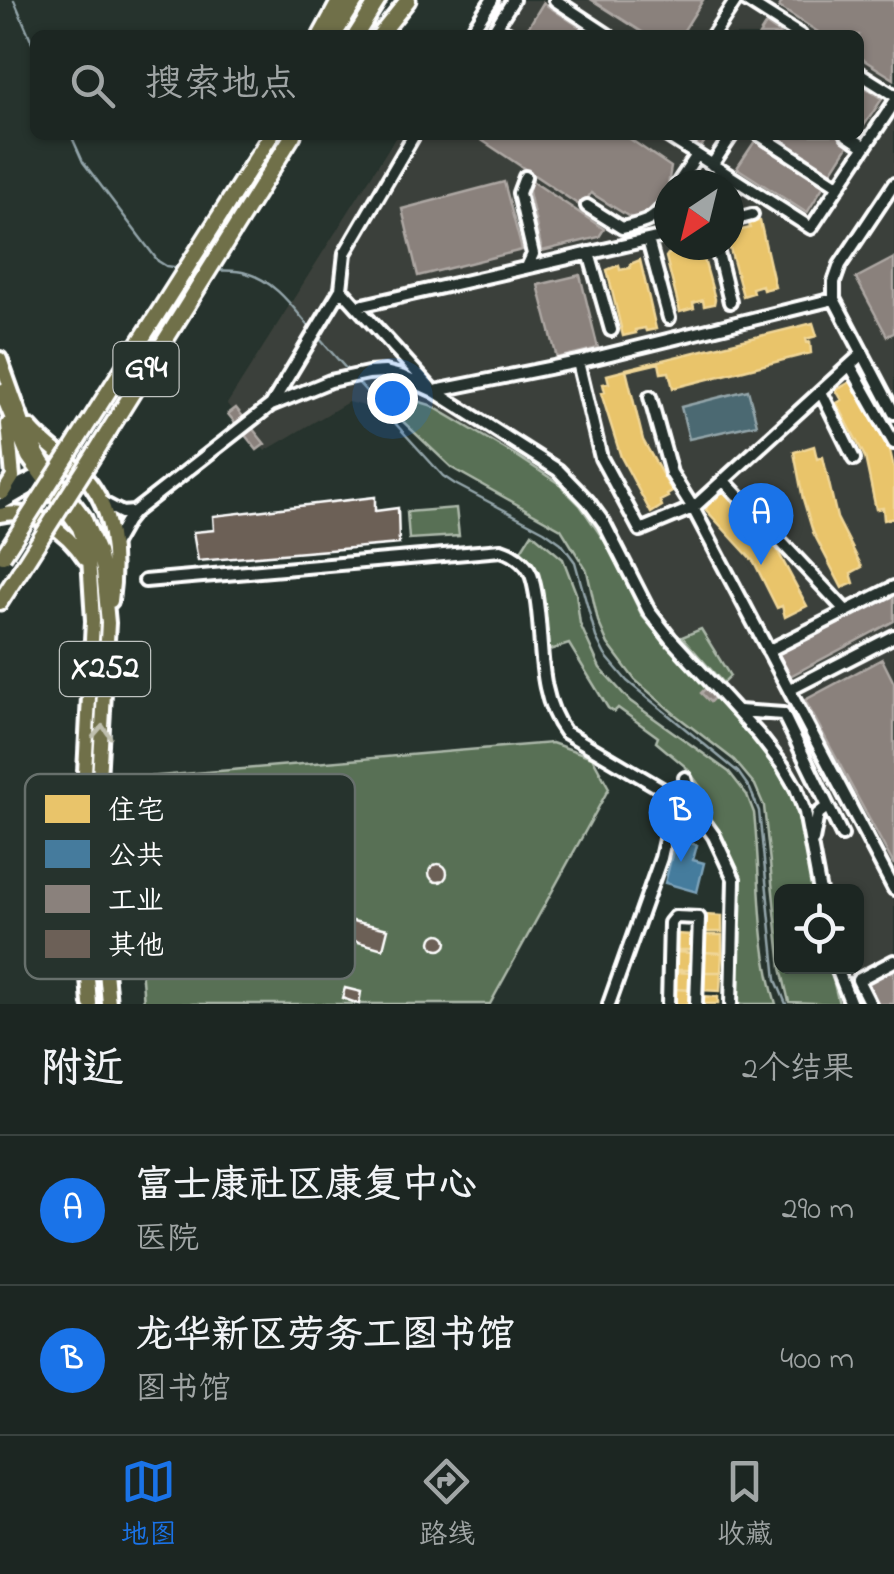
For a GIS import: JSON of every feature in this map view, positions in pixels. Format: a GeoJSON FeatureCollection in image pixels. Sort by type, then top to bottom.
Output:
{"type":"FeatureCollection","features":[{"type":"Feature","properties":{"kind":"highway"},"geometry":{"type":"LineString","coordinates":[[324,30],[340,0]]}},
{"type":"Feature","properties":{"kind":"highway"},"geometry":{"type":"LineString","coordinates":[[337,30],[356,0]]}},
{"type":"Feature","properties":{"kind":"highway"},"geometry":{"type":"LineString","coordinates":[[359,30],[378,0]]}},
{"type":"Feature","properties":{"kind":"highway"},"geometry":{"type":"LineString","coordinates":[[384,30],[408,0]]}},
{"type":"Feature","properties":{"kind":"highway","name":"G94"},"geometry":{"type":"LineString","coordinates":[[1,559],[267,140]]}},
{"type":"Feature","properties":{"kind":"highway","name":"G94"},"geometry":{"type":"LineString","coordinates":[[0,602],[292,140]]}},
{"type":"Feature","properties":{"kind":"main road","name":"X252"},"geometry":{"type":"LineString","coordinates":[[0,359],[10,406]]}},
{"type":"Feature","properties":{"kind":"main road","name":"X252"},"geometry":{"type":"LineString","coordinates":[[0,390],[37,452],[44,477],[79,528],[89,558],[93,622],[85,774]]}},
{"type":"Feature","properties":{"kind":"main road"},"geometry":{"type":"LineString","coordinates":[[1,497],[13,478],[14,468],[10,406]]}},
{"type":"Feature","properties":{"kind":"main road"},"geometry":{"type":"LineString","coordinates":[[10,406],[85,476],[101,502],[113,546],[114,577],[108,623]]}},
{"type":"Feature","properties":{"kind":"main road","name":"X252"},"geometry":{"type":"LineString","coordinates":[[44,477],[73,500],[93,533],[103,570],[108,623],[99,774]]}},
{"type":"Feature","properties":{"kind":"main road"},"geometry":{"type":"LineString","coordinates":[[0,515],[20,512],[47,523],[75,545],[91,575]]}},
{"type":"Feature","properties":{"kind":"main road","name":"X252"},"geometry":{"type":"LineString","coordinates":[[88,979],[90,1004]]}},
{"type":"Feature","properties":{"kind":"main road","name":"X252"},"geometry":{"type":"LineString","coordinates":[[106,979],[108,1004]]}},
{"type":"Feature","properties":{"kind":"street"},"geometry":{"type":"LineString","coordinates":[[472,30],[492,0]]}},
{"type":"Feature","properties":{"kind":"street"},"geometry":{"type":"LineString","coordinates":[[493,30],[513,0]]}},
{"type":"Feature","properties":{"kind":"street"},"geometry":{"type":"LineString","coordinates":[[555,0],[600,30]]}},
{"type":"Feature","properties":{"kind":"street"},"geometry":{"type":"LineString","coordinates":[[717,30],[736,0]]}},
{"type":"Feature","properties":{"kind":"street"},"geometry":{"type":"LineString","coordinates":[[745,0],[790,30]]}},
{"type":"Feature","properties":{"kind":"street"},"geometry":{"type":"LineString","coordinates":[[864,76],[894,95]]}},
{"type":"Feature","properties":{"kind":"street"},"geometry":{"type":"LineString","coordinates":[[674,140],[812,228],[894,103]]}},
{"type":"Feature","properties":{"kind":"street"},"geometry":{"type":"LineString","coordinates":[[271,405],[341,289],[344,253],[411,140]]}},
{"type":"Feature","properties":{"kind":"street"},"geometry":{"type":"LineString","coordinates":[[712,164],[729,140]]}},
{"type":"Feature","properties":{"kind":"street"},"geometry":{"type":"LineString","coordinates":[[768,140],[839,186]]}},
{"type":"Feature","properties":{"kind":"street"},"geometry":{"type":"LineString","coordinates":[[854,140],[865,147]]}},
{"type":"Feature","properties":{"kind":"street"},"geometry":{"type":"LineString","coordinates":[[687,170],[697,155]]}},
{"type":"Feature","properties":{"kind":"street"},"geometry":{"type":"LineString","coordinates":[[525,177],[519,192],[532,254],[527,268]]}},
{"type":"Feature","properties":{"kind":"street"},"geometry":{"type":"LineString","coordinates":[[894,184],[840,265],[834,282],[834,299],[894,412]]}},
{"type":"Feature","properties":{"kind":"street"},"geometry":{"type":"LineString","coordinates":[[587,206],[622,228],[654,219]]}},
{"type":"Feature","properties":{"kind":"street"},"geometry":{"type":"LineString","coordinates":[[744,218],[752,216]]}},
{"type":"Feature","properties":{"kind":"street"},"geometry":{"type":"LineString","coordinates":[[359,306],[654,238]]}},
{"type":"Feature","properties":{"kind":"street"},"geometry":{"type":"LineString","coordinates":[[648,240],[669,318]]}},
{"type":"Feature","properties":{"kind":"street"},"geometry":{"type":"LineString","coordinates":[[588,253],[610,330]]}},
{"type":"Feature","properties":{"kind":"street"},"geometry":{"type":"LineString","coordinates":[[720,260],[730,302]]}},
{"type":"Feature","properties":{"kind":"street"},"geometry":{"type":"LineString","coordinates":[[341,289],[434,392]]}},
{"type":"Feature","properties":{"kind":"street"},"geometry":{"type":"LineString","coordinates":[[434,392],[578,362],[834,299]]}},
{"type":"Feature","properties":{"kind":"street"},"geometry":{"type":"LineString","coordinates":[[578,362],[601,458],[640,530],[693,508],[863,353]]}},
{"type":"Feature","properties":{"kind":"street"},"geometry":{"type":"LineString","coordinates":[[850,365],[894,444]]}},
{"type":"Feature","properties":{"kind":"street"},"geometry":{"type":"LineString","coordinates":[[113,546],[134,512],[271,405],[330,380],[368,372],[401,376],[434,392],[558,470],[588,501],[604,523],[649,611],[783,766],[805,812],[819,884]]}},
{"type":"Feature","properties":{"kind":"street"},"geometry":{"type":"LineString","coordinates":[[821,392],[854,458]]}},
{"type":"Feature","properties":{"kind":"street"},"geometry":{"type":"LineString","coordinates":[[650,396],[671,473],[894,889]]}},
{"type":"Feature","properties":{"kind":"street"},"geometry":{"type":"LineString","coordinates":[[1,497],[44,477]]}},
{"type":"Feature","properties":{"kind":"street"},"geometry":{"type":"LineString","coordinates":[[724,480],[846,611]]}},
{"type":"Feature","properties":{"kind":"street"},"geometry":{"type":"LineString","coordinates":[[101,502],[122,513],[134,512]]}},
{"type":"Feature","properties":{"kind":"street"},"geometry":{"type":"LineString","coordinates":[[145,581],[502,550],[514,554],[533,576],[544,678],[556,720],[565,732],[694,808]]}},
{"type":"Feature","properties":{"kind":"street"},"geometry":{"type":"LineString","coordinates":[[768,650],[894,587]]}},
{"type":"Feature","properties":{"kind":"street"},"geometry":{"type":"LineString","coordinates":[[789,690],[891,638],[894,652]]}},
{"type":"Feature","properties":{"kind":"street"},"geometry":{"type":"LineString","coordinates":[[738,710],[783,714],[842,835]]}},
{"type":"Feature","properties":{"kind":"street"},"geometry":{"type":"LineString","coordinates":[[684,778],[694,808],[714,836],[734,879],[732,1004]]}},
{"type":"Feature","properties":{"kind":"street"},"geometry":{"type":"LineString","coordinates":[[609,1004],[661,858],[666,835],[665,791]]}},
{"type":"Feature","properties":{"kind":"street"},"geometry":{"type":"LineString","coordinates":[[812,846],[818,814],[828,806]]}},
{"type":"Feature","properties":{"kind":"street"},"geometry":{"type":"LineString","coordinates":[[668,1004],[670,924],[675,917],[699,918],[696,1004]]}},
{"type":"Feature","properties":{"kind":"street"},"geometry":{"type":"LineString","coordinates":[[870,1004],[858,980],[894,961]]}},
{"type":"Feature","properties":{"kind":"street"},"geometry":{"type":"LineString","coordinates":[[839,974],[851,1004]]}},
{"type":"Feature","properties":{"kind":"shaded area"},"geometry":{"type":"Polygon","coordinates":[[[484,0],[894,0],[894,1004],[806,1004],[798,974],[864,974],[864,884],[786,884],[777,803],[635,648],[575,516],[436,423],[348,402],[265,451],[227,404],[394,140],[864,140],[864,30],[464,30],[484,0]]]}},
{"type":"Feature","properties":{"kind":"green space"},"geometry":{"type":"Polygon","coordinates":[[[391,393],[430,405],[558,483],[580,505],[610,549],[642,616],[780,770],[798,814],[814,884],[774,884],[774,901],[764,806],[755,785],[734,760],[635,680],[608,644],[598,621],[587,571],[561,529],[452,468],[377,397],[391,393]]]}},
{"type":"Feature","properties":{"kind":"green space"},"geometry":{"type":"Polygon","coordinates":[[[456,508],[459,536],[409,539],[407,512],[456,508]]]}},
{"type":"Feature","properties":{"kind":"green space"},"geometry":{"type":"Polygon","coordinates":[[[532,533],[563,559],[576,593],[580,624],[600,668],[630,701],[729,772],[747,795],[754,813],[763,933],[776,1004],[737,1004],[740,877],[703,807],[702,789],[686,767],[656,742],[658,737],[618,708],[614,712],[608,708],[569,644],[547,651],[537,573],[520,552],[532,533]]]}},
{"type":"Feature","properties":{"kind":"green space"},"geometry":{"type":"Polygon","coordinates":[[[701,629],[730,676],[723,683],[682,637],[701,629]]]}},
{"type":"Feature","properties":{"kind":"green space"},"geometry":{"type":"Polygon","coordinates":[[[552,743],[592,757],[609,788],[490,1004],[144,1004],[142,979],[355,979],[355,774],[183,774],[552,743]]]}},
{"type":"Feature","properties":{"kind":"green space"},"geometry":{"type":"Polygon","coordinates":[[[782,974],[832,974],[839,1004],[789,1002],[782,974]]]}},
{"type":"Feature","properties":{"kind":"water"},"geometry":{"type":"Polygon","coordinates":[[[748,390],[757,424],[689,439],[681,407],[748,390]]]}},
{"type":"Feature","properties":{"kind":"building: 住宅"},"geometry":{"type":"Polygon","coordinates":[[[760,221],[775,287],[763,290],[762,285],[743,296],[733,260],[744,260],[744,229],[750,228],[749,223],[760,221]]]}},
{"type":"Feature","properties":{"kind":"building: 住宅"},"geometry":{"type":"Polygon","coordinates":[[[640,260],[656,329],[635,330],[636,333],[623,336],[607,270],[619,265],[620,270],[630,268],[630,264],[640,260]]]}},
{"type":"Feature","properties":{"kind":"building: 住宅"},"geometry":{"type":"Polygon","coordinates":[[[667,260],[704,260],[714,304],[704,306],[703,300],[680,312],[667,260]]]}},
{"type":"Feature","properties":{"kind":"building: 住宅"},"geometry":{"type":"Polygon","coordinates":[[[813,323],[817,336],[806,339],[811,353],[673,388],[669,372],[661,373],[659,363],[626,371],[626,369],[813,323]]]}},
{"type":"Feature","properties":{"kind":"building: 住宅"},"geometry":{"type":"Polygon","coordinates":[[[626,370],[643,440],[672,492],[651,513],[621,457],[601,393],[605,392],[603,384],[609,383],[607,375],[626,370]]]}},
{"type":"Feature","properties":{"kind":"building: 住宅"},"geometry":{"type":"Polygon","coordinates":[[[854,380],[890,451],[894,518],[884,520],[883,508],[876,509],[865,457],[837,403],[842,400],[836,390],[854,380]]]}},
{"type":"Feature","properties":{"kind":"building: 住宅"},"geometry":{"type":"Polygon","coordinates":[[[814,446],[817,459],[823,457],[837,518],[862,567],[851,573],[854,583],[842,588],[813,532],[803,499],[794,452],[814,446]]]}},
{"type":"Feature","properties":{"kind":"building: 住宅"},"geometry":{"type":"Polygon","coordinates":[[[723,491],[776,548],[807,606],[785,617],[782,606],[777,608],[754,562],[706,510],[709,497],[715,500],[723,491]]]}},
{"type":"Feature","properties":{"kind":"building: 住宅"},"geometry":{"type":"Polygon","coordinates":[[[676,814],[690,815],[688,840],[673,838],[676,814]]]}},
{"type":"Feature","properties":{"kind":"building: 住宅"},"geometry":{"type":"Polygon","coordinates":[[[703,915],[722,916],[722,932],[702,932],[703,915]]]}},
{"type":"Feature","properties":{"kind":"building: 住宅"},"geometry":{"type":"Polygon","coordinates":[[[674,934],[695,935],[695,950],[674,950],[674,934]]]}},
{"type":"Feature","properties":{"kind":"building: 住宅"},"geometry":{"type":"Polygon","coordinates":[[[702,935],[722,935],[722,953],[702,952],[702,935]]]}},
{"type":"Feature","properties":{"kind":"building: 住宅"},"geometry":{"type":"Polygon","coordinates":[[[674,952],[694,953],[694,970],[673,970],[674,952]]]}},
{"type":"Feature","properties":{"kind":"building: 住宅"},"geometry":{"type":"Polygon","coordinates":[[[702,952],[722,953],[721,972],[701,972],[702,952]]]}},
{"type":"Feature","properties":{"kind":"building: 住宅"},"geometry":{"type":"Polygon","coordinates":[[[673,972],[694,973],[693,990],[673,989],[673,972]]]}},
{"type":"Feature","properties":{"kind":"building: 住宅"},"geometry":{"type":"Polygon","coordinates":[[[701,972],[721,972],[720,991],[700,990],[701,972]]]}},
{"type":"Feature","properties":{"kind":"building: 住宅"},"geometry":{"type":"Polygon","coordinates":[[[673,989],[693,990],[693,1004],[673,1004],[673,989]]]}},
{"type":"Feature","properties":{"kind":"building: 住宅"},"geometry":{"type":"Polygon","coordinates":[[[700,996],[718,997],[718,1004],[700,1004],[700,996]]]}},
{"type":"Feature","properties":{"kind":"building: 公共"},"geometry":{"type":"Polygon","coordinates":[[[676,839],[697,845],[693,860],[704,863],[697,892],[665,883],[676,839]]]}},
{"type":"Feature","properties":{"kind":"building: 工业"},"geometry":{"type":"Polygon","coordinates":[[[592,0],[703,0],[684,30],[639,30],[592,0]]]}},
{"type":"Feature","properties":{"kind":"building: 工业"},"geometry":{"type":"Polygon","coordinates":[[[783,0],[894,0],[894,79],[864,60],[864,30],[815,30],[779,7],[783,0]]]}},
{"type":"Feature","properties":{"kind":"building: 工业"},"geometry":{"type":"Polygon","coordinates":[[[543,3],[584,30],[527,30],[543,3]]]}},
{"type":"Feature","properties":{"kind":"building: 工业"},"geometry":{"type":"Polygon","coordinates":[[[864,86],[882,99],[864,126],[864,86]]]}},
{"type":"Feature","properties":{"kind":"building: 工业"},"geometry":{"type":"Polygon","coordinates":[[[482,140],[631,140],[671,167],[654,170],[654,206],[645,220],[636,221],[591,193],[582,207],[482,140]]]}},
{"type":"Feature","properties":{"kind":"building: 工业"},"geometry":{"type":"Polygon","coordinates":[[[756,140],[760,140],[826,182],[807,213],[737,168],[756,140]]]}},
{"type":"Feature","properties":{"kind":"building: 工业"},"geometry":{"type":"Polygon","coordinates":[[[778,140],[850,143],[830,174],[778,140]]]}},
{"type":"Feature","properties":{"kind":"building: 工业"},"geometry":{"type":"Polygon","coordinates":[[[532,181],[604,229],[599,237],[542,251],[528,187],[532,181]]]}},
{"type":"Feature","properties":{"kind":"building: 工业"},"geometry":{"type":"Polygon","coordinates":[[[504,182],[522,250],[418,276],[402,209],[504,182]]]}},
{"type":"Feature","properties":{"kind":"building: 工业"},"geometry":{"type":"Polygon","coordinates":[[[894,258],[894,333],[887,336],[856,278],[894,258]]]}},
{"type":"Feature","properties":{"kind":"building: 工业"},"geometry":{"type":"Polygon","coordinates":[[[580,275],[598,348],[557,358],[538,285],[580,275]]]}},
{"type":"Feature","properties":{"kind":"building: 工业"},"geometry":{"type":"Polygon","coordinates":[[[236,408],[265,444],[257,450],[228,414],[236,408]]]}},
{"type":"Feature","properties":{"kind":"building: 工业"},"geometry":{"type":"Polygon","coordinates":[[[894,591],[894,621],[790,676],[777,653],[894,591]]]}},
{"type":"Feature","properties":{"kind":"building: 工业"},"geometry":{"type":"Polygon","coordinates":[[[882,659],[894,683],[894,865],[805,700],[882,659]]]}},
{"type":"Feature","properties":{"kind":"building: 工业"},"geometry":{"type":"Polygon","coordinates":[[[708,686],[717,695],[710,702],[701,693],[708,686]]]}},
{"type":"Feature","properties":{"kind":"building: 工业"},"geometry":{"type":"Polygon","coordinates":[[[894,970],[894,1004],[876,1004],[866,985],[894,970]]]}},
{"type":"Feature","properties":{"kind":"building: 其他"},"geometry":{"type":"Polygon","coordinates":[[[375,497],[375,511],[398,508],[399,544],[198,561],[193,532],[214,530],[213,516],[375,497]]]}},
{"type":"Feature","properties":{"kind":"building: 其他"},"geometry":{"type":"Polygon","coordinates":[[[438,864],[445,866],[445,880],[438,882],[431,880],[429,873],[431,866],[438,864]]]}},
{"type":"Feature","properties":{"kind":"building: 其他"},"geometry":{"type":"Polygon","coordinates":[[[355,922],[388,929],[383,949],[355,941],[355,922]]]}},
{"type":"Feature","properties":{"kind":"building: 其他"},"geometry":{"type":"Polygon","coordinates":[[[439,934],[447,942],[439,950],[431,942],[439,934]]]}},
{"type":"Feature","properties":{"kind":"building: 其他"},"geometry":{"type":"Polygon","coordinates":[[[345,988],[361,992],[359,1004],[342,998],[345,988]]]}},
{"type":"Feature","properties":{"kind":"waterway"},"geometry":{"type":"LineString","coordinates":[[14,0],[30,37]]}},
{"type":"Feature","properties":{"kind":"waterway"},"geometry":{"type":"LineString","coordinates":[[73,140],[83,162],[158,261],[181,268]]}},
{"type":"Feature","properties":{"kind":"waterway"},"geometry":{"type":"LineString","coordinates":[[214,270],[242,272],[266,282],[313,331]]}},
{"type":"Feature","properties":{"kind":"waterway"},"geometry":{"type":"LineString","coordinates":[[318,337],[349,372]]}},
{"type":"Feature","properties":{"kind":"waterway"},"geometry":{"type":"LineString","coordinates":[[354,378],[443,476],[561,543],[575,562],[596,637],[605,655],[627,681],[738,772],[750,789],[759,811],[776,980],[786,1004]]}},
{"type":"Feature","properties":{"kind":"place","name":"富士康社区康复中心"},"geometry":{"type":"Point","coordinates":[761,565]}},
{"type":"Feature","properties":{"kind":"place","name":"龙华新区劳务工图书馆"},"geometry":{"type":"Point","coordinates":[681,862]}}]}
